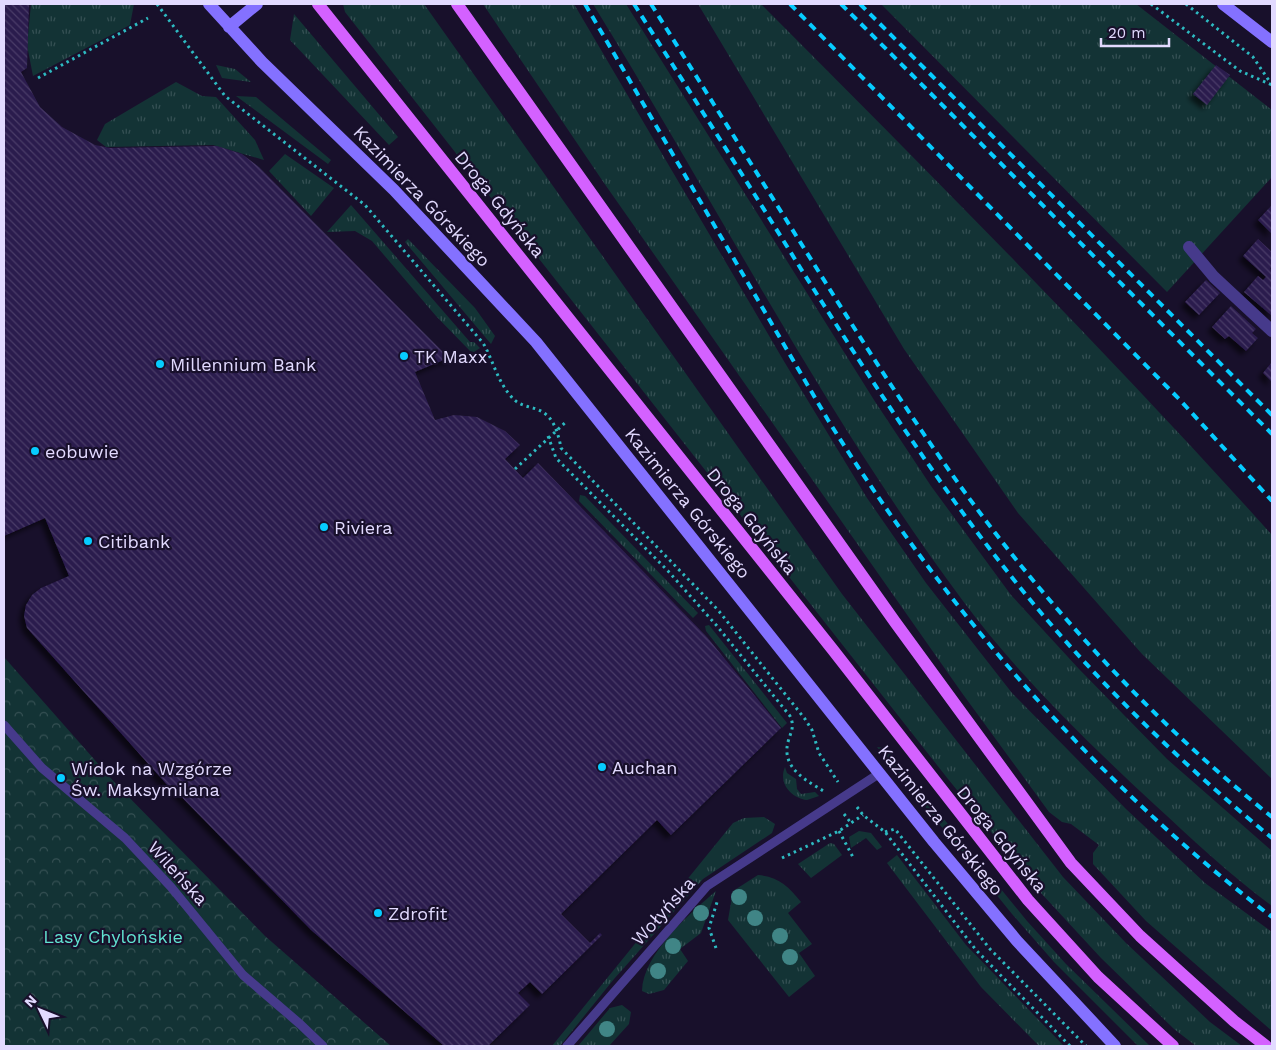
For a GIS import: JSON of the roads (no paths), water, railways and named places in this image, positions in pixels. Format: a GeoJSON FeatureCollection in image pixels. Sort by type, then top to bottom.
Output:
{"type":"FeatureCollection","features":[{"type":"Feature","properties":{"kind":"main road","name":"Droga Gdyńska"},"geometry":{"type":"LineString","coordinates":[[318,4],[833,650],[1028,900],[1098,977],[1173,1046]]}},
{"type":"Feature","properties":{"kind":"main road"},"geometry":{"type":"LineString","coordinates":[[457,4],[917,654],[1072,863],[1140,936],[1234,1021],[1266,1046]]}},
{"type":"Feature","properties":{"kind":"street","name":"Kazimierza Górskiego"},"geometry":{"type":"LineString","coordinates":[[209,4],[262,62],[394,190],[536,342],[934,842],[1017,941],[1116,1046]]}},
{"type":"Feature","properties":{"kind":"street"},"geometry":{"type":"LineString","coordinates":[[229,27],[257,4]]}},
{"type":"Feature","properties":{"kind":"street"},"geometry":{"type":"LineString","coordinates":[[1223,4],[1272,42]]}},
{"type":"Feature","properties":{"kind":"street"},"geometry":{"type":"LineString","coordinates":[[1189,247],[1214,277],[1272,331]]}},
{"type":"Feature","properties":{"kind":"lane","name":"Wileńska"},"geometry":{"type":"LineString","coordinates":[[4,725],[42,768],[125,838],[171,887],[242,975],[323,1046]]}},
{"type":"Feature","properties":{"kind":"lane","name":"Wołyńska"},"geometry":{"type":"LineString","coordinates":[[567,1046],[707,886],[880,772]]}},
{"type":"Feature","properties":{"kind":"railway"},"geometry":{"type":"LineString","coordinates":[[585,4],[828,420],[874,491],[922,559],[1028,689],[1084,750],[1206,864],[1272,917]]}},
{"type":"Feature","properties":{"kind":"railway"},"geometry":{"type":"LineString","coordinates":[[634,4],[877,388],[985,543],[1073,650],[1136,716],[1203,779],[1272,838]]}},
{"type":"Feature","properties":{"kind":"railway"},"geometry":{"type":"LineString","coordinates":[[651,4],[885,376],[940,457],[997,535],[1083,639],[1143,701],[1206,761],[1272,817]]}},
{"type":"Feature","properties":{"kind":"railway"},"geometry":{"type":"LineString","coordinates":[[790,4],[1180,400],[1272,501]]}},
{"type":"Feature","properties":{"kind":"railway"},"geometry":{"type":"LineString","coordinates":[[841,4],[1272,434]]}},
{"type":"Feature","properties":{"kind":"railway"},"geometry":{"type":"LineString","coordinates":[[860,4],[1272,415]]}},
{"type":"Feature","properties":{"kind":"place","name":"TK Maxx"},"geometry":{"type":"Point","coordinates":[404,356]}},
{"type":"Feature","properties":{"kind":"place","name":"Millennium Bank"},"geometry":{"type":"Point","coordinates":[160,364]}},
{"type":"Feature","properties":{"kind":"place","name":"eobuwie"},"geometry":{"type":"Point","coordinates":[35,451]}},
{"type":"Feature","properties":{"kind":"place","name":"Riviera"},"geometry":{"type":"Point","coordinates":[324,527]}},
{"type":"Feature","properties":{"kind":"place","name":"Citibank"},"geometry":{"type":"Point","coordinates":[88,541]}},
{"type":"Feature","properties":{"kind":"place","name":"Auchan"},"geometry":{"type":"Point","coordinates":[602,767]}},
{"type":"Feature","properties":{"kind":"place","name":"Widok na Wzgórze Św. Maksymilana"},"geometry":{"type":"Point","coordinates":[61,778]}},
{"type":"Feature","properties":{"kind":"place","name":"Zdrofit"},"geometry":{"type":"Point","coordinates":[378,913]}},
{"type":"Feature","properties":{"kind":"park label","name":"Lasy Chylońskie"},"geometry":{"type":"Point","coordinates":[113,936]}}]}
